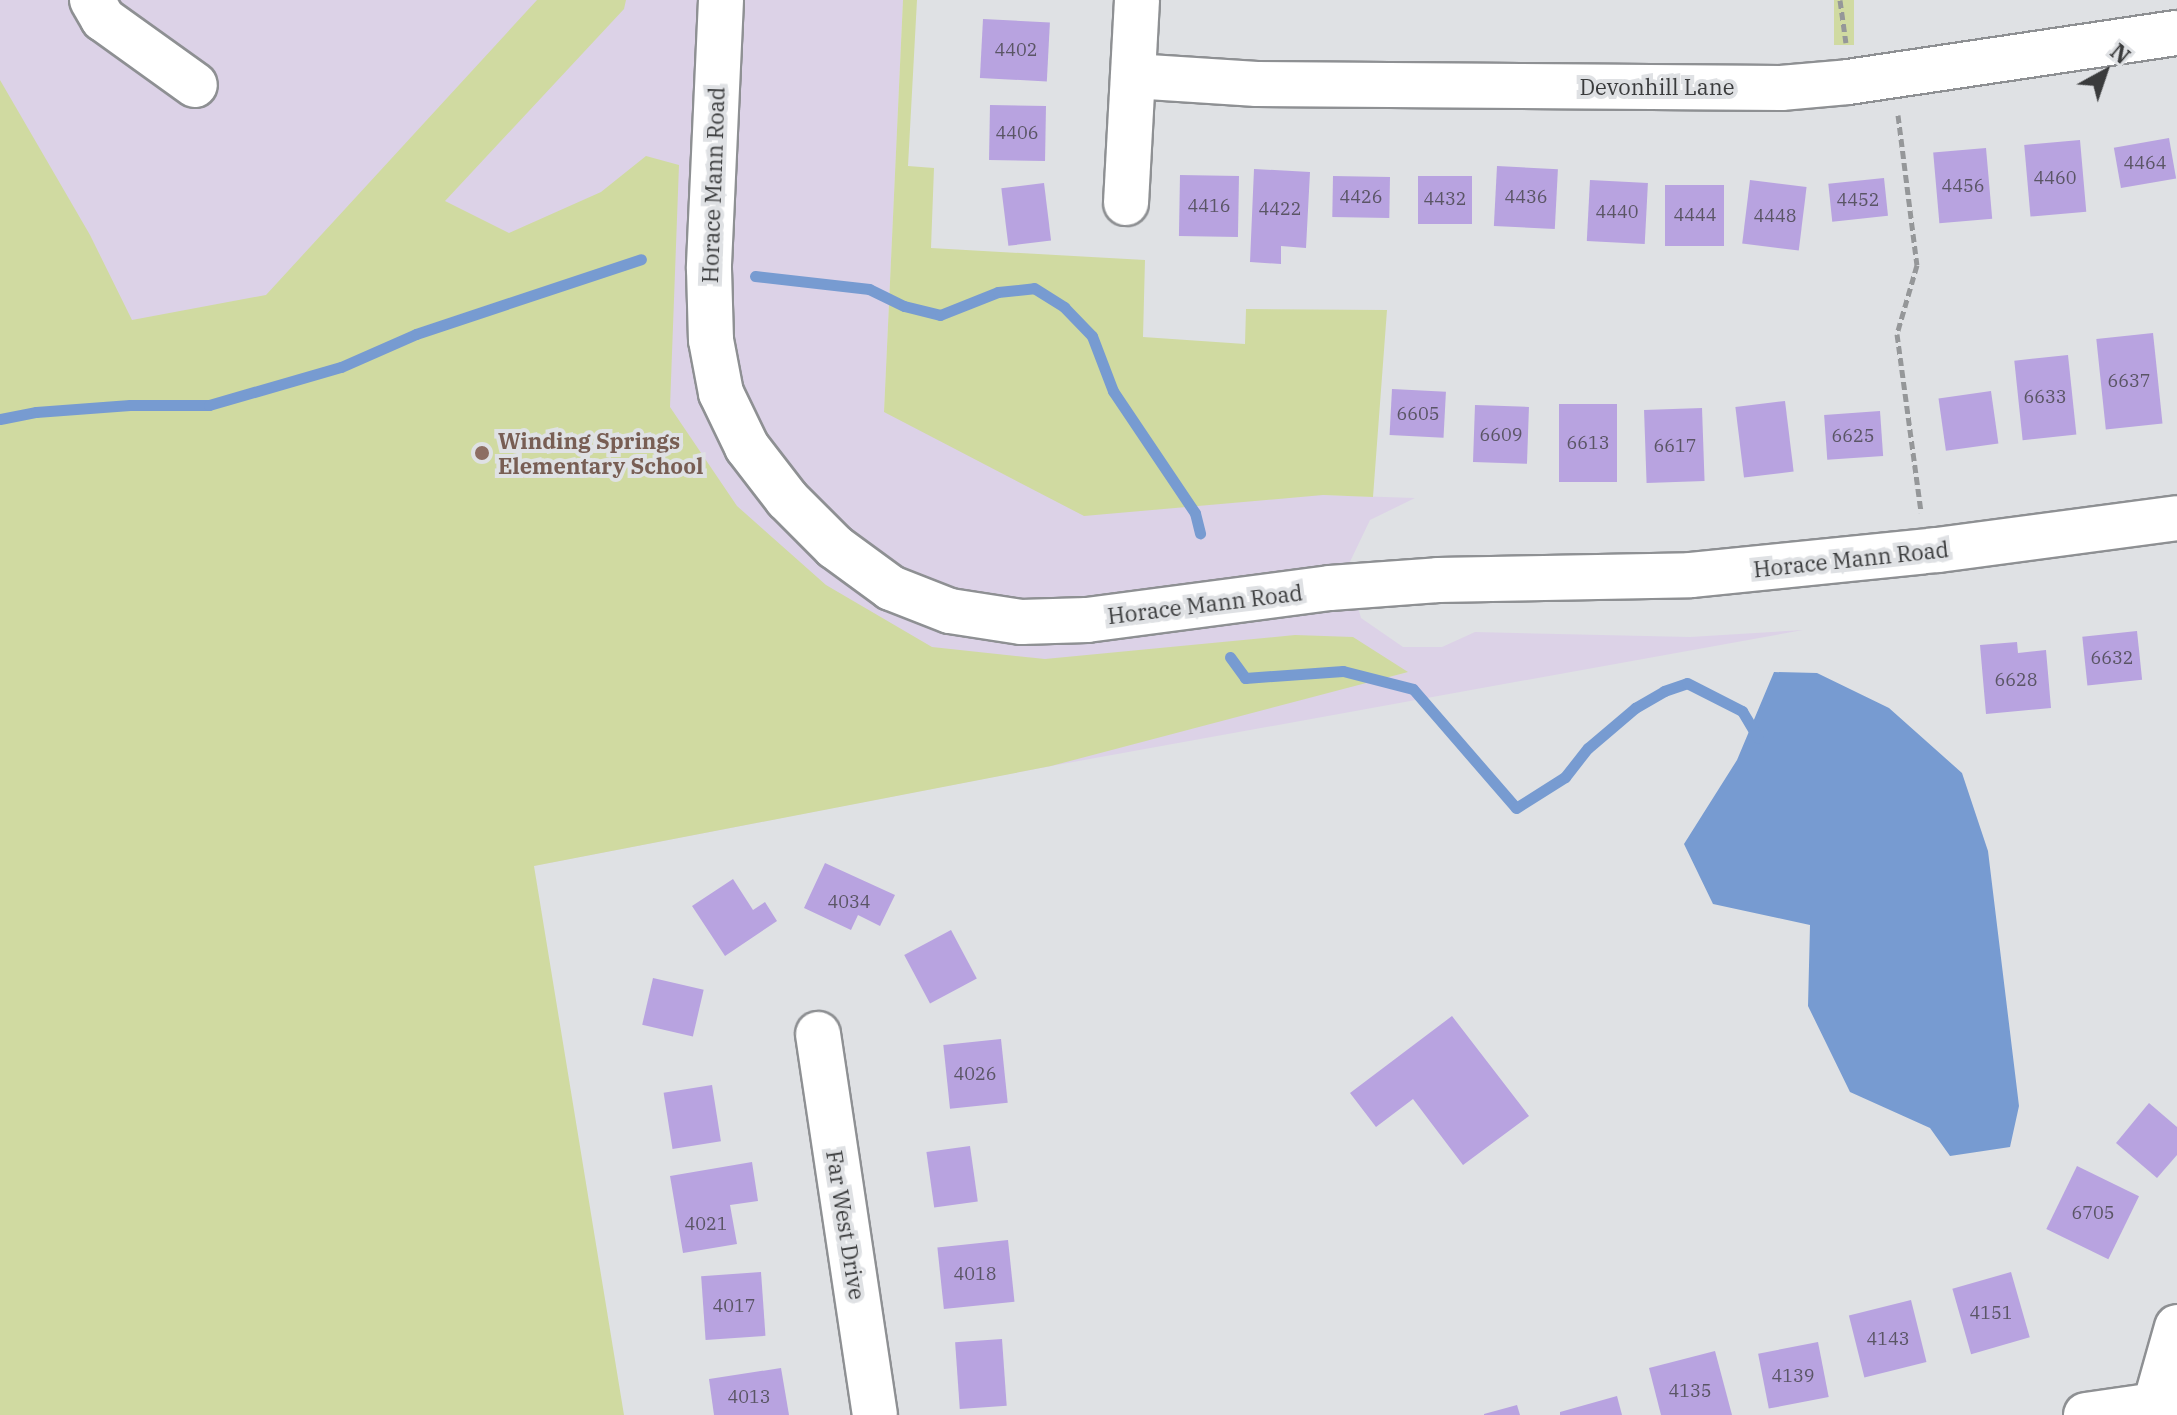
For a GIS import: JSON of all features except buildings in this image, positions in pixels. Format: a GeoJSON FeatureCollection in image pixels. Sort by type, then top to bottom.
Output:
{"type":"FeatureCollection","features":[{"type":"Feature","properties":{"kind":"street"},"geometry":{"type":"LineString","coordinates":[[92,0],[103,19],[195,85]]}},
{"type":"Feature","properties":{"kind":"street","name":"Horace Mann Road"},"geometry":{"type":"LineString","coordinates":[[721,0],[709,269],[711,340],[721,393],[747,447],[787,499],[835,547],[891,588],[950,611],[1021,622],[1087,620],[1330,588],[1438,580],[1691,575],[1938,550],[2177,518]]}},
{"type":"Feature","properties":{"kind":"street"},"geometry":{"type":"LineString","coordinates":[[1126,203],[1137,0]]}},
{"type":"Feature","properties":{"kind":"street","name":"Devonhill Lane"},"geometry":{"type":"LineString","coordinates":[[1133,76],[1257,84],[1781,88],[1848,82],[2159,23]]}},
{"type":"Feature","properties":{"kind":"street","name":"Far West Drive"},"geometry":{"type":"LineString","coordinates":[[818,1034],[875,1415]]}},
{"type":"Feature","properties":{"kind":"street"},"geometry":{"type":"LineString","coordinates":[[2086,1415],[2155,1410],[2177,1327]]}},
{"type":"Feature","properties":{"kind":"path"},"geometry":{"type":"LineString","coordinates":[[1840,0],[1847,52]]}},
{"type":"Feature","properties":{"kind":"path"},"geometry":{"type":"LineString","coordinates":[[1897,106],[1917,265],[1897,334],[1921,513]]}},
{"type":"Feature","properties":{"kind":"shaded area","name":"Winding Springs Elementary School"},"geometry":{"type":"Polygon","coordinates":[[[0,0],[903,0],[884,412],[1323,495],[1415,498],[1370,520],[1347,568],[1361,618],[1403,647],[1442,647],[1475,632],[1690,637],[1803,630],[1051,766],[533,866],[0,959],[0,0]]]}},
{"type":"Feature","properties":{"kind":"green space","name":"Winding Springs Elementary School"},"geometry":{"type":"Polygon","coordinates":[[[537,0],[626,0],[624,9],[445,201],[509,233],[601,192],[646,156],[679,165],[670,407],[737,506],[826,585],[932,647],[1045,659],[1295,635],[1353,637],[1408,672],[1051,766],[534,866],[624,1415],[0,1415],[0,80],[90,235],[132,320],[266,295],[537,0]]]}},
{"type":"Feature","properties":{"kind":"green space"},"geometry":{"type":"Polygon","coordinates":[[[903,0],[917,0],[908,166],[934,168],[931,248],[1145,260],[1143,337],[1245,344],[1246,309],[1387,310],[1373,497],[1323,495],[1084,516],[884,412],[903,0]]]}},
{"type":"Feature","properties":{"kind":"green space"},"geometry":{"type":"Polygon","coordinates":[[[1834,0],[1854,0],[1854,45],[1834,45],[1834,0]]]}},
{"type":"Feature","properties":{"kind":"water"},"geometry":{"type":"Polygon","coordinates":[[[1774,672],[1817,673],[1889,708],[1962,773],[1988,851],[2019,1106],[2010,1147],[1950,1156],[1930,1128],[1850,1092],[1808,1006],[1810,925],[1713,904],[1684,844],[1737,760],[1774,672]]]}},
{"type":"Feature","properties":{"kind":"waterway"},"geometry":{"type":"LineString","coordinates":[[0,419],[36,412],[130,405],[209,405],[341,367],[416,334],[641,259]]}},
{"type":"Feature","properties":{"kind":"waterway"},"geometry":{"type":"LineString","coordinates":[[755,276],[869,289],[904,306],[940,315],[998,292],[1034,288],[1064,307],[1092,336],[1113,391],[1195,513],[1200,533]]}},
{"type":"Feature","properties":{"kind":"waterway"},"geometry":{"type":"LineString","coordinates":[[1230,657],[1245,678],[1343,671],[1413,689],[1516,808],[1565,777],[1588,748],[1635,708],[1664,691],[1687,683],[1742,711],[1758,738]]}},
{"type":"Feature","properties":{"kind":"place","name":"Winding Springs Elementary School"},"geometry":{"type":"Point","coordinates":[482,453]}}]}
